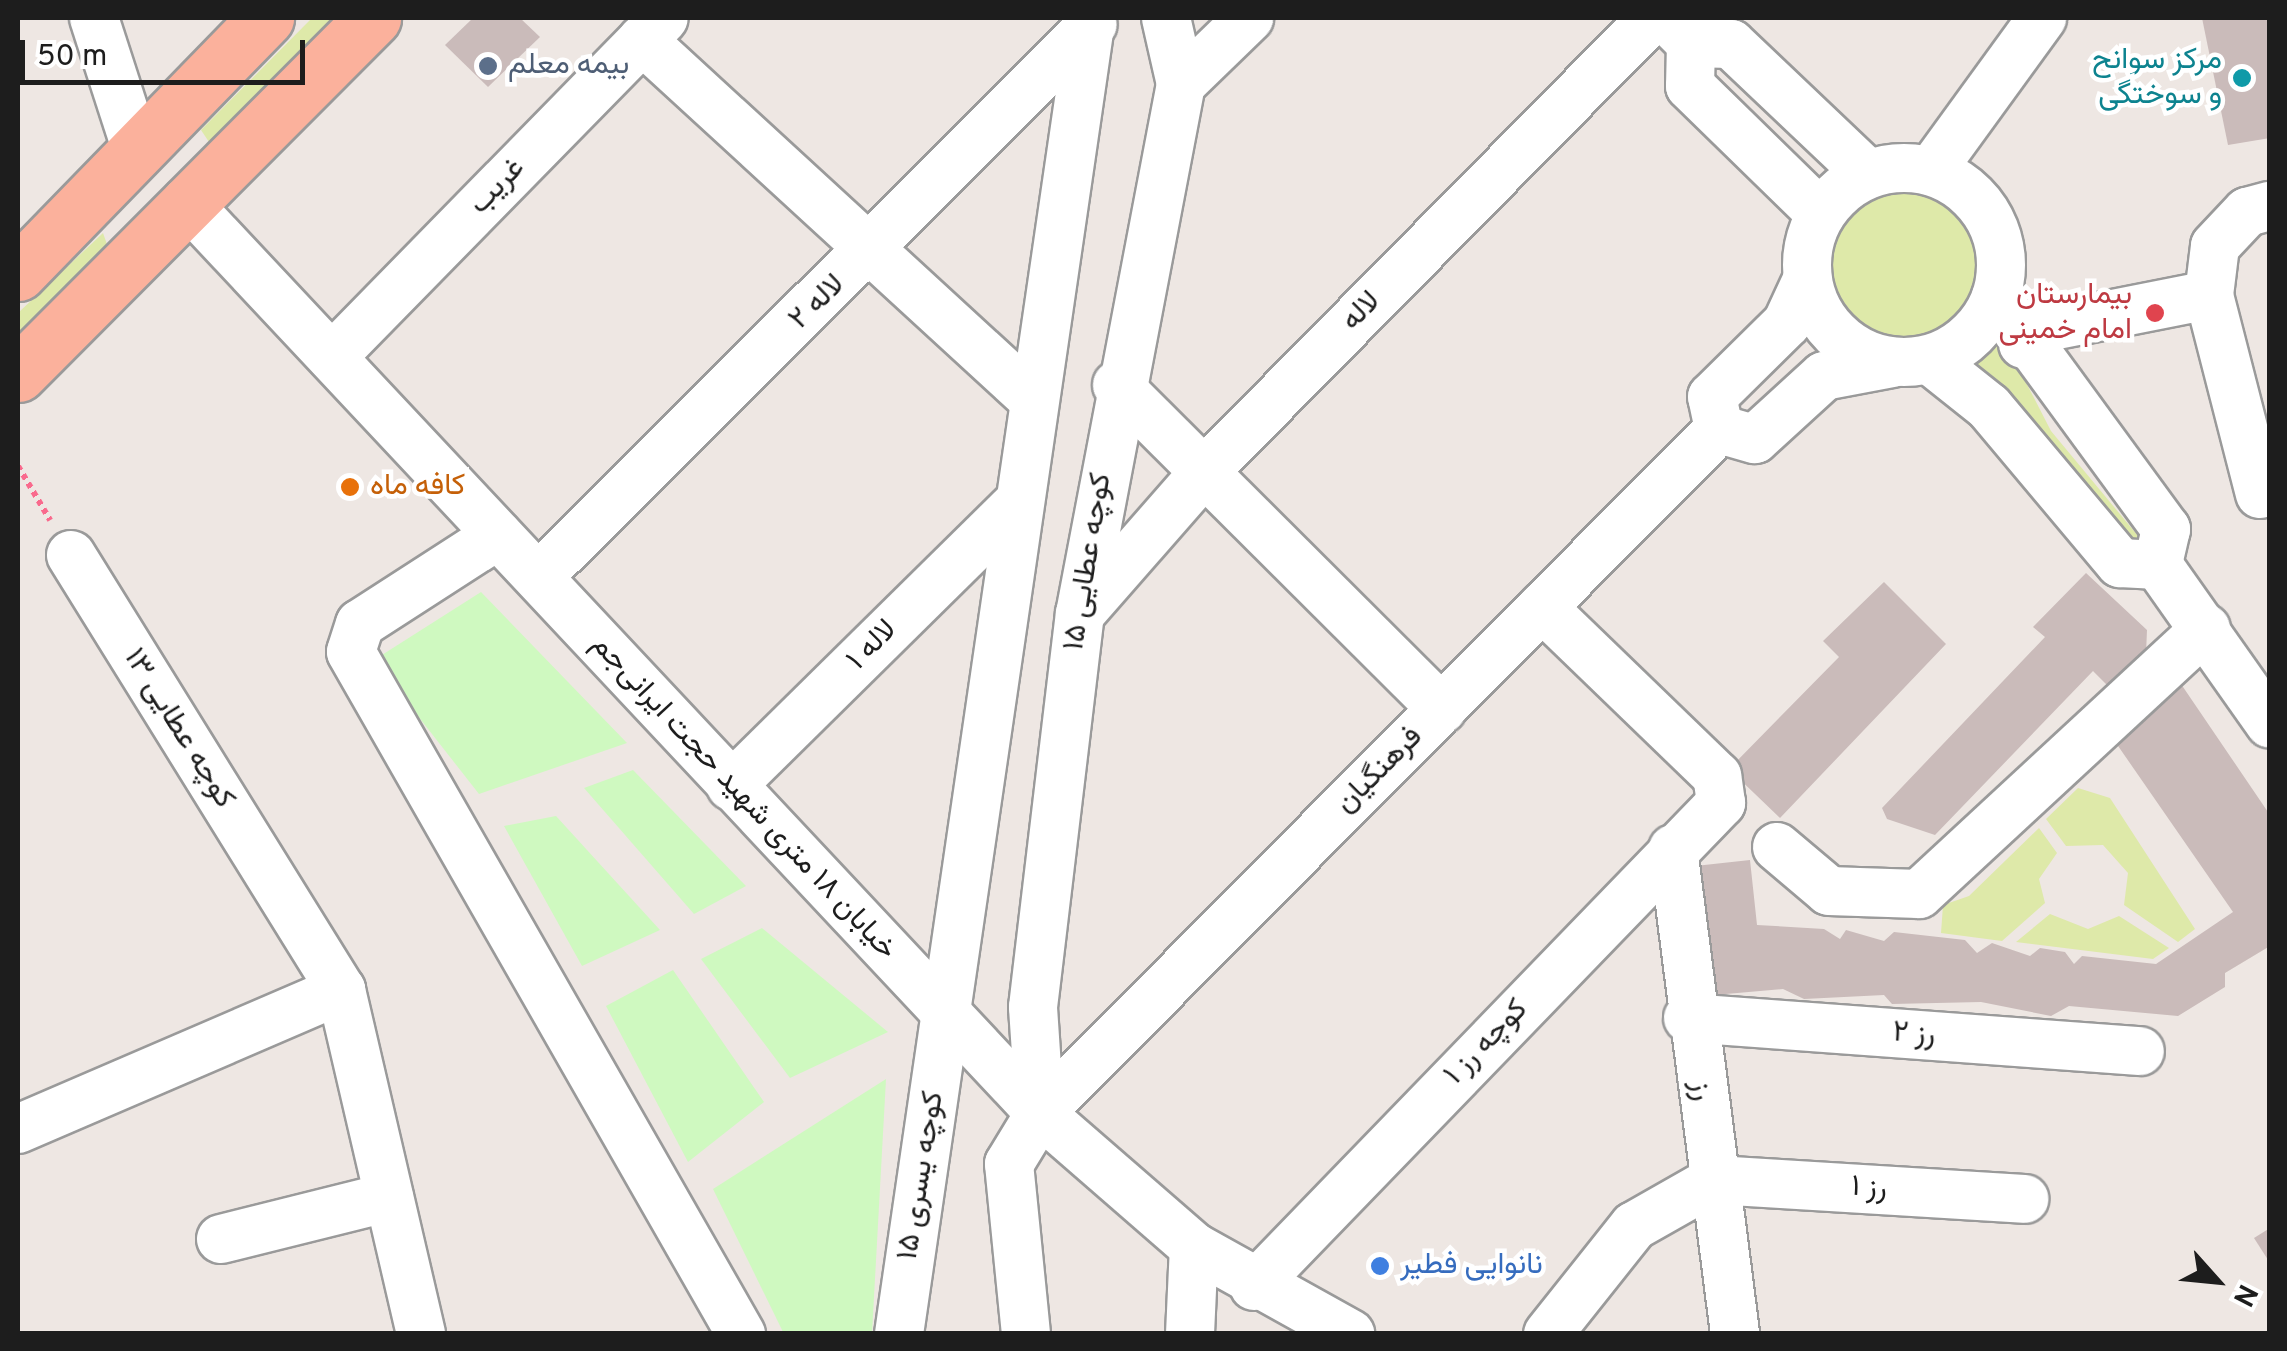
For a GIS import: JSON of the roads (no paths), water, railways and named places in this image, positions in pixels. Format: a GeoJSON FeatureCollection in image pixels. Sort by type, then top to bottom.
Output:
{"type":"FeatureCollection","features":[{"type":"Feature","properties":{"kind":"main road"},"geometry":{"type":"LineString","coordinates":[[18,273],[266,18]]}},
{"type":"Feature","properties":{"kind":"main road"},"geometry":{"type":"LineString","coordinates":[[18,374],[373,18]]}},
{"type":"Feature","properties":{"kind":"main road"},"geometry":{"type":"LineString","coordinates":[[136,148],[186,202]]}},
{"type":"Feature","properties":{"kind":"street"},"geometry":{"type":"LineString","coordinates":[[94,18],[136,148]]}},
{"type":"Feature","properties":{"kind":"street","name":"کوچه عطایی ۱۵"},"geometry":{"type":"LineString","coordinates":[[1040,1112],[1034,1007],[1080,614],[1117,385],[1181,84],[1166,18]]}},
{"type":"Feature","properties":{"kind":"street"},"geometry":{"type":"LineString","coordinates":[[1181,84],[1249,18]]}},
{"type":"Feature","properties":{"kind":"street","name":"لاله"},"geometry":{"type":"LineString","coordinates":[[1080,614],[1205,471],[1652,18]]}},
{"type":"Feature","properties":{"kind":"street"},"geometry":{"type":"LineString","coordinates":[[1931,171],[2042,18]]}},
{"type":"Feature","properties":{"kind":"street"},"geometry":{"type":"LineString","coordinates":[[946,1018],[1015,506],[1092,21]]}},
{"type":"Feature","properties":{"kind":"street","name":"لاله ۲"},"geometry":{"type":"LineString","coordinates":[[538,578],[869,252],[1092,21]]}},
{"type":"Feature","properties":{"kind":"street"},"geometry":{"type":"LineString","coordinates":[[653,29],[869,252],[1033,398]]}},
{"type":"Feature","properties":{"kind":"street","name":"غریب"},"geometry":{"type":"LineString","coordinates":[[332,357],[653,29]]}},
{"type":"Feature","properties":{"kind":"street"},"geometry":{"type":"LineString","coordinates":[[1821,214],[1690,86],[1678,30],[1731,44],[1868,174]]}},
{"type":"Feature","properties":{"kind":"street"},"geometry":{"type":"LineString","coordinates":[[1931,171],[1982,206],[2002,266],[1996,297],[1970,336],[1913,361],[1824,376],[1755,439],[1719,429],[1712,397],[1787,323],[1807,280],[1821,214],[1868,174],[1931,171]]}},
{"type":"Feature","properties":{"kind":"street","name":"خیابان ۱۸ متری شهید حجت ایرانی‌جم"},"geometry":{"type":"LineString","coordinates":[[186,202],[946,1018],[1040,1112],[1194,1247],[1254,1286],[1350,1334]]}},
{"type":"Feature","properties":{"kind":"street"},"geometry":{"type":"LineString","coordinates":[[2260,494],[2209,295],[2216,246],[2247,212],[2270,206]]}},
{"type":"Feature","properties":{"kind":"street"},"geometry":{"type":"LineString","coordinates":[[1807,280],[1837,338],[1913,361],[1988,407],[2120,562],[2158,566],[2206,628],[2270,724]]}},
{"type":"Feature","properties":{"kind":"street"},"geometry":{"type":"LineString","coordinates":[[2024,344],[2047,327],[2209,295]]}},
{"type":"Feature","properties":{"kind":"street"},"geometry":{"type":"LineString","coordinates":[[1996,297],[2024,344],[2166,529],[2158,566]]}},
{"type":"Feature","properties":{"kind":"street"},"geometry":{"type":"LineString","coordinates":[[1117,385],[1442,709]]}},
{"type":"Feature","properties":{"kind":"street","name":"فرهنگیان"},"geometry":{"type":"LineString","coordinates":[[1026,1334],[1009,1164],[1040,1112],[1719,429]]}},
{"type":"Feature","properties":{"kind":"street","name":"لاله ۱"},"geometry":{"type":"LineString","coordinates":[[731,786],[1015,506]]}},
{"type":"Feature","properties":{"kind":"street"},"geometry":{"type":"LineString","coordinates":[[498,535],[360,624],[351,652],[741,1334]]}},
{"type":"Feature","properties":{"kind":"street","name":"کوچه عطایی ۱۳"},"geometry":{"type":"LineString","coordinates":[[71,556],[340,990],[420,1334]]}},
{"type":"Feature","properties":{"kind":"street","name":"کوچه رز ۱"},"geometry":{"type":"LineString","coordinates":[[1254,1286],[1673,849],[1721,804],[1716,776],[1542,608]]}},
{"type":"Feature","properties":{"kind":"street"},"geometry":{"type":"LineString","coordinates":[[1777,847],[1829,891],[1919,894],[2206,628]]}},
{"type":"Feature","properties":{"kind":"street","name":"رز"},"geometry":{"type":"LineString","coordinates":[[1673,849],[1688,1018],[1735,1334]]}},
{"type":"Feature","properties":{"kind":"street"},"geometry":{"type":"LineString","coordinates":[[20,1121],[340,990]]}},
{"type":"Feature","properties":{"kind":"street","name":"کوچه یسری ۱۵"},"geometry":{"type":"LineString","coordinates":[[899,1334],[946,1018]]}},
{"type":"Feature","properties":{"kind":"street","name":"رز ۲"},"geometry":{"type":"LineString","coordinates":[[1688,1018],[2140,1051]]}},
{"type":"Feature","properties":{"kind":"street"},"geometry":{"type":"LineString","coordinates":[[1548,1334],[1634,1226],[1715,1180]]}},
{"type":"Feature","properties":{"kind":"street","name":"رز ۱"},"geometry":{"type":"LineString","coordinates":[[1715,1180],[2024,1199]]}},
{"type":"Feature","properties":{"kind":"street"},"geometry":{"type":"LineString","coordinates":[[222,1239],[389,1197]]}},
{"type":"Feature","properties":{"kind":"street"},"geometry":{"type":"LineString","coordinates":[[1190,1334],[1194,1247]]}},
{"type":"Feature","properties":{"kind":"place","name":"بیمه معلم"},"geometry":{"type":"Point","coordinates":[488,66]}},
{"type":"Feature","properties":{"kind":"place","name":"مرکز سوانح و سوختگی"},"geometry":{"type":"Point","coordinates":[2242,78]}},
{"type":"Feature","properties":{"kind":"place","name":"بیمارستان امام خمینی"},"geometry":{"type":"Point","coordinates":[2155,313]}},
{"type":"Feature","properties":{"kind":"place","name":"کافه ماه"},"geometry":{"type":"Point","coordinates":[350,487]}},
{"type":"Feature","properties":{"kind":"place","name":"نانوایی فطیر"},"geometry":{"type":"Point","coordinates":[1380,1266]}}]}
